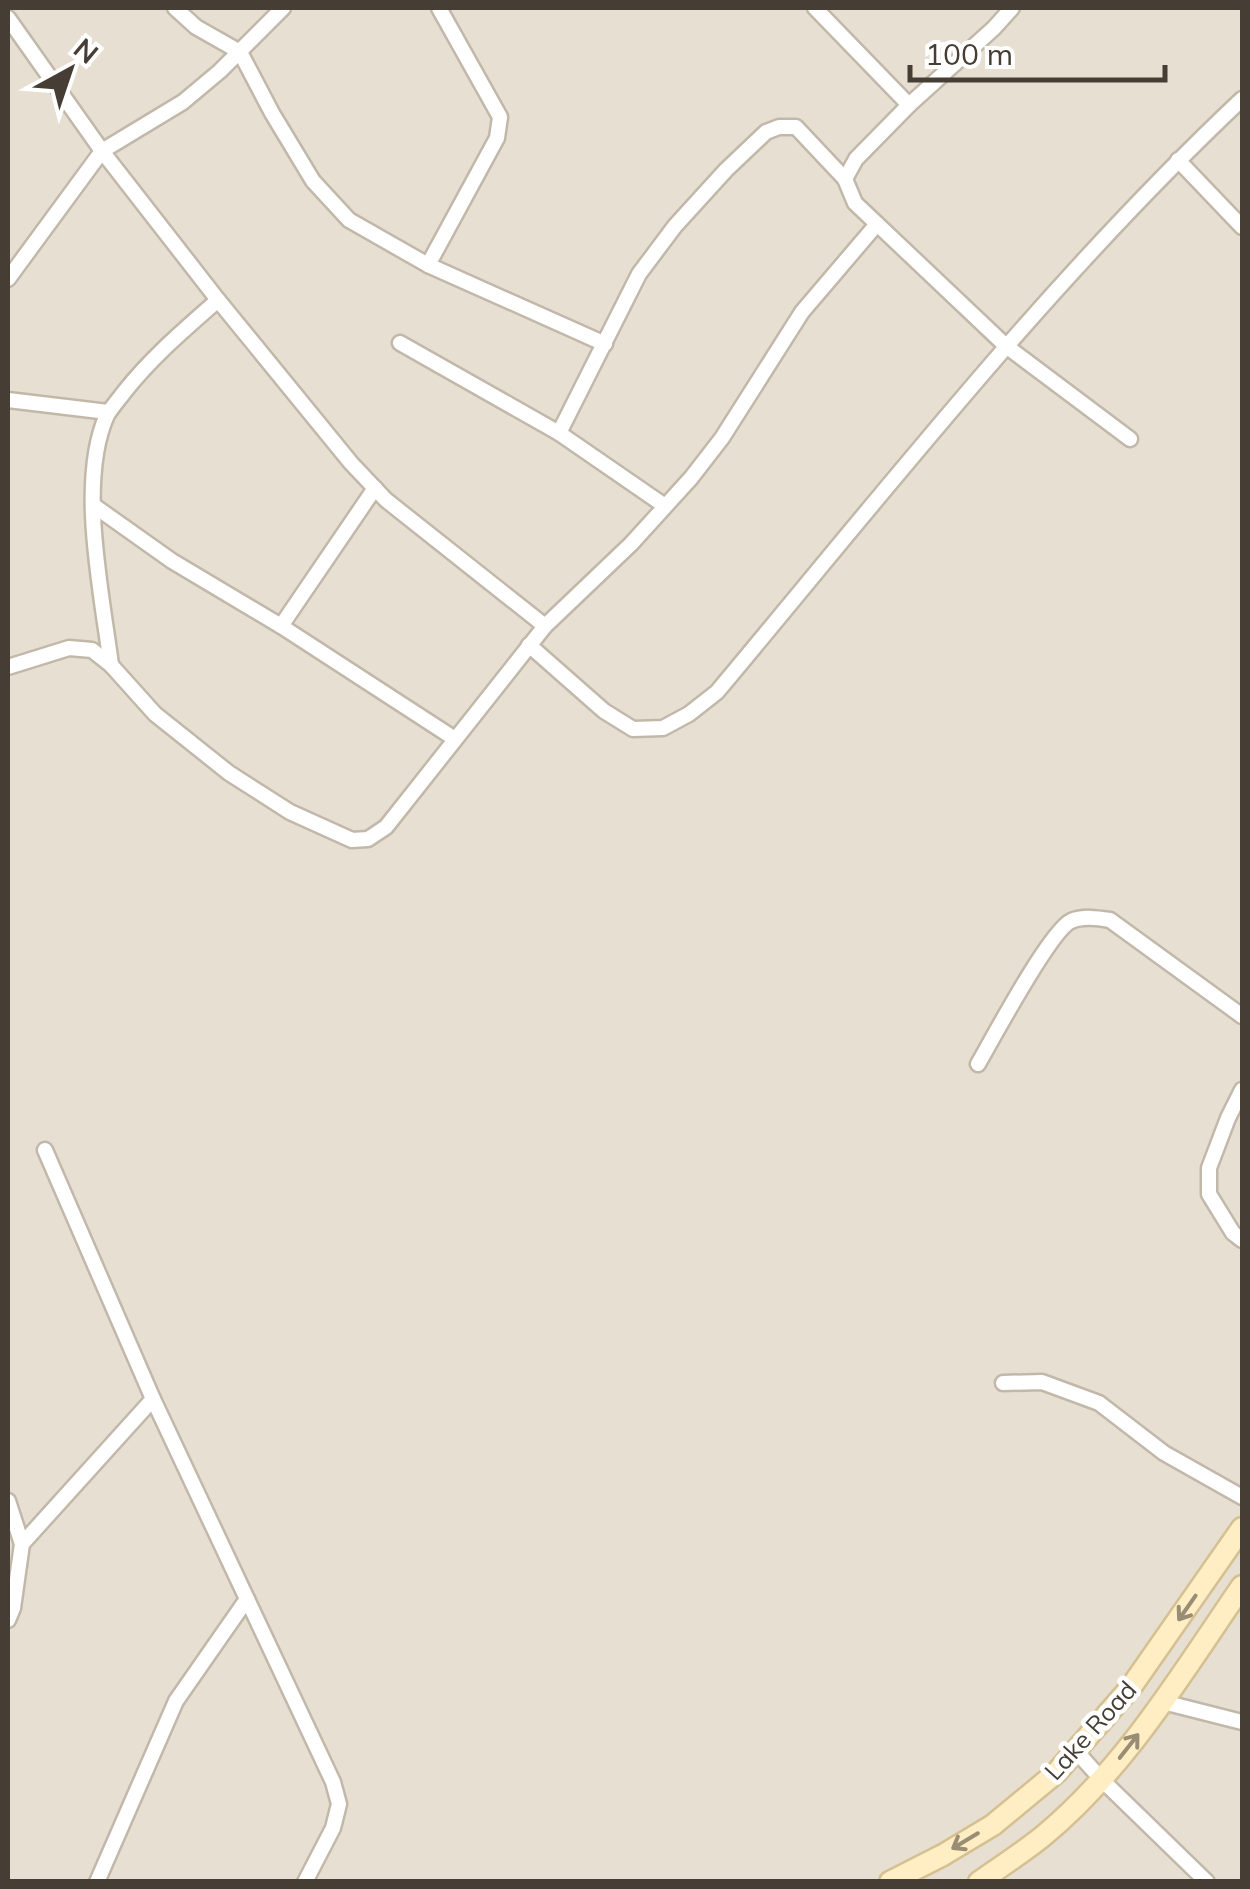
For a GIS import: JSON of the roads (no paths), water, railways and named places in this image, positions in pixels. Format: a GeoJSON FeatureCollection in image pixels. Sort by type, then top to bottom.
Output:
{"type":"FeatureCollection","features":[{"type":"Feature","properties":{"kind":"main road","name":"Lake Road"},"geometry":{"type":"LineString","coordinates":[[890,1882],[993,1824],[1057,1772],[1131,1687],[1242,1528]]}},
{"type":"Feature","properties":{"kind":"main road","name":"Lake Road"},"geometry":{"type":"LineString","coordinates":[[979,1882],[1044,1836],[1102,1780],[1162,1702],[1242,1586]]}},
{"type":"Feature","properties":{"kind":"street"},"geometry":{"type":"LineString","coordinates":[[175,8],[204,33],[240,52],[313,181],[350,220],[428,265],[605,344]]}},
{"type":"Feature","properties":{"kind":"street"},"geometry":{"type":"LineString","coordinates":[[8,279],[102,151],[183,102],[283,8]]}},
{"type":"Feature","properties":{"kind":"street"},"geometry":{"type":"LineString","coordinates":[[428,265],[497,138],[500,118],[439,8]]}},
{"type":"Feature","properties":{"kind":"street"},"geometry":{"type":"LineString","coordinates":[[815,8],[909,106]]}},
{"type":"Feature","properties":{"kind":"street"},"geometry":{"type":"LineString","coordinates":[[845,178],[856,160],[909,106],[1012,8]]}},
{"type":"Feature","properties":{"kind":"street"},"geometry":{"type":"LineString","coordinates":[[8,18],[102,151],[351,463],[374,488],[545,626]]}},
{"type":"Feature","properties":{"kind":"street"},"geometry":{"type":"LineString","coordinates":[[530,646],[604,711],[633,728],[663,728],[717,692],[1006,346],[1178,160],[1242,99]]}},
{"type":"Feature","properties":{"kind":"street"},"geometry":{"type":"LineString","coordinates":[[559,433],[639,274],[700,198],[766,132],[779,126],[796,127],[845,178],[855,203],[1006,346],[1130,439]]}},
{"type":"Feature","properties":{"kind":"street"},"geometry":{"type":"LineString","coordinates":[[1178,160],[1242,226]]}},
{"type":"Feature","properties":{"kind":"street"},"geometry":{"type":"LineString","coordinates":[[8,666],[69,648],[92,650],[111,665],[154,714],[229,772],[290,812],[352,840],[368,838],[386,827],[545,626],[691,478],[722,438],[802,312],[876,224]]}},
{"type":"Feature","properties":{"kind":"street"},"geometry":{"type":"LineString","coordinates":[[111,665],[94,506],[96,447],[108,412],[164,346],[218,300]]}},
{"type":"Feature","properties":{"kind":"street"},"geometry":{"type":"LineString","coordinates":[[400,343],[559,433],[665,506]]}},
{"type":"Feature","properties":{"kind":"street"},"geometry":{"type":"LineString","coordinates":[[8,400],[108,412]]}},
{"type":"Feature","properties":{"kind":"street"},"geometry":{"type":"LineString","coordinates":[[281,626],[374,488]]}},
{"type":"Feature","properties":{"kind":"street"},"geometry":{"type":"LineString","coordinates":[[94,506],[172,561],[281,626],[455,739]]}},
{"type":"Feature","properties":{"kind":"street"},"geometry":{"type":"LineString","coordinates":[[978,1064],[1050,943],[1069,922],[1090,917],[1110,920],[1242,1016]]}},
{"type":"Feature","properties":{"kind":"street"},"geometry":{"type":"LineString","coordinates":[[1242,1090],[1209,1168],[1209,1194],[1233,1233],[1242,1240]]}},
{"type":"Feature","properties":{"kind":"street"},"geometry":{"type":"LineString","coordinates":[[45,1150],[153,1399],[333,1782],[339,1804],[333,1828],[305,1882]]}},
{"type":"Feature","properties":{"kind":"street"},"geometry":{"type":"LineString","coordinates":[[1004,1383],[1042,1382],[1099,1404],[1164,1452],[1242,1497]]}},
{"type":"Feature","properties":{"kind":"street"},"geometry":{"type":"LineString","coordinates":[[22,1544],[153,1399]]}},
{"type":"Feature","properties":{"kind":"street"},"geometry":{"type":"LineString","coordinates":[[8,1620],[22,1544],[9,1507]]}},
{"type":"Feature","properties":{"kind":"street"},"geometry":{"type":"LineString","coordinates":[[97,1882],[176,1701],[247,1598]]}},
{"type":"Feature","properties":{"kind":"street"},"geometry":{"type":"LineString","coordinates":[[1162,1702],[1242,1722]]}},
{"type":"Feature","properties":{"kind":"street"},"geometry":{"type":"LineString","coordinates":[[1076,1751],[1207,1882]]}}]}
